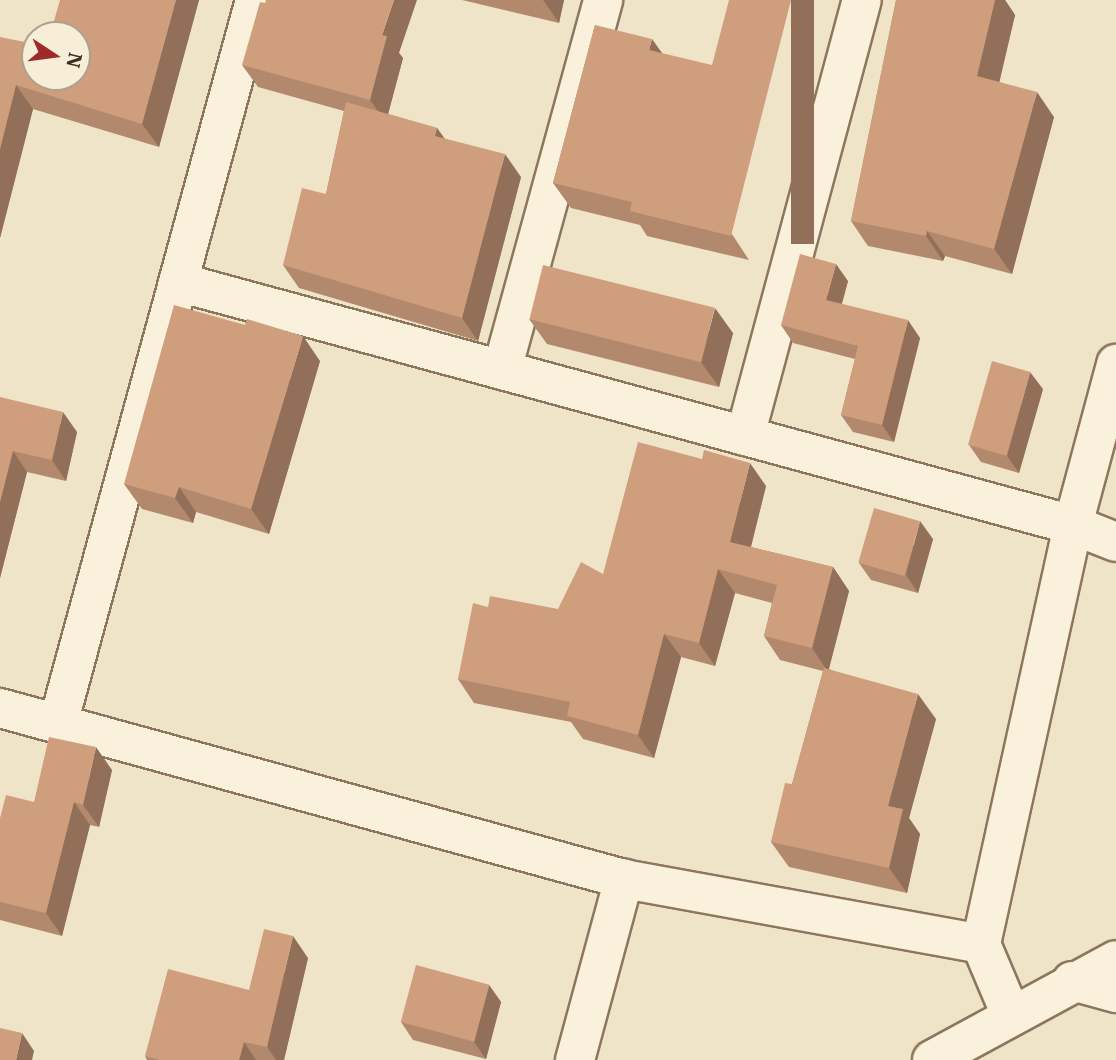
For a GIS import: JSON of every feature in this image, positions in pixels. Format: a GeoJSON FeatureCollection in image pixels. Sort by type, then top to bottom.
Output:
{"type":"FeatureCollection","features":[{"type":"Feature","properties":{"kind":"street"},"geometry":{"type":"LineString","coordinates":[[58,724],[255,0]]}},
{"type":"Feature","properties":{"kind":"street"},"geometry":{"type":"LineString","coordinates":[[502,370],[603,0]]}},
{"type":"Feature","properties":{"kind":"street"},"geometry":{"type":"LineString","coordinates":[[745,436],[862,0]]}},
{"type":"Feature","properties":{"kind":"street"},"geometry":{"type":"LineString","coordinates":[[178,282],[1073,525],[1116,542]]}},
{"type":"Feature","properties":{"kind":"street"},"geometry":{"type":"LineString","coordinates":[[1011,1015],[981,944],[1073,525],[1116,364]]}},
{"type":"Feature","properties":{"kind":"street"},"geometry":{"type":"LineString","coordinates":[[0,708],[624,879],[981,944]]}},
{"type":"Feature","properties":{"kind":"street"},"geometry":{"type":"LineString","coordinates":[[575,1060],[624,879]]}},
{"type":"Feature","properties":{"kind":"street"},"geometry":{"type":"LineString","coordinates":[[932,1060],[1072,981],[1116,960]]}},
{"type":"Feature","properties":{"kind":"street"},"geometry":{"type":"LineString","coordinates":[[1072,981],[1116,993]]}},
{"type":"Feature","properties":{"kind":"building"},"geometry":{"type":"Polygon","coordinates":[[[60,0],[176,0],[142,124],[35,91],[91,91],[91,21],[54,21],[60,0]]]}},
{"type":"Feature","properties":{"kind":"building"},"geometry":{"type":"Polygon","coordinates":[[[266,0],[394,0],[382,35],[387,36],[370,100],[242,65],[260,2],[265,3],[266,0]]]}},
{"type":"Feature","properties":{"kind":"building"},"geometry":{"type":"Polygon","coordinates":[[[729,0],[791,0],[731,236],[630,211],[632,202],[553,183],[595,25],[652,39],[649,50],[712,65],[729,0]]]}},
{"type":"Feature","properties":{"kind":"building"},"geometry":{"type":"Polygon","coordinates":[[[896,0],[995,0],[977,76],[1037,92],[994,249],[927,231],[926,236],[851,221],[896,0]]]}},
{"type":"Feature","properties":{"kind":"building"},"geometry":{"type":"Polygon","coordinates":[[[0,37],[21,41],[21,87],[16,85],[0,149],[0,37]]]}},
{"type":"Feature","properties":{"kind":"building"},"geometry":{"type":"Polygon","coordinates":[[[346,102],[437,128],[435,136],[505,154],[462,318],[283,265],[302,188],[326,194],[346,102]]]}},
{"type":"Feature","properties":{"kind":"building"},"geometry":{"type":"Polygon","coordinates":[[[800,254],[836,264],[826,300],[908,320],[882,425],[841,415],[858,346],[781,325],[800,254]]]}},
{"type":"Feature","properties":{"kind":"building"},"geometry":{"type":"Polygon","coordinates":[[[543,265],[715,308],[701,362],[529,319],[543,265]]]}},
{"type":"Feature","properties":{"kind":"building"},"geometry":{"type":"Polygon","coordinates":[[[174,305],[245,325],[247,319],[303,336],[251,509],[179,487],[175,498],[124,484],[174,305]]]}},
{"type":"Feature","properties":{"kind":"building"},"geometry":{"type":"Polygon","coordinates":[[[992,361],[1030,372],[1006,456],[968,445],[992,361]]]}},
{"type":"Feature","properties":{"kind":"building"},"geometry":{"type":"Polygon","coordinates":[[[0,397],[63,412],[52,460],[13,451],[0,502],[0,397]]]}},
{"type":"Feature","properties":{"kind":"building"},"geometry":{"type":"Polygon","coordinates":[[[638,442],[702,459],[704,450],[750,463],[730,542],[833,567],[812,648],[764,636],[777,585],[718,569],[699,643],[664,634],[638,735],[567,716],[570,702],[458,679],[473,603],[488,607],[490,596],[558,609],[581,562],[603,574],[638,442]]]}},
{"type":"Feature","properties":{"kind":"building"},"geometry":{"type":"Polygon","coordinates":[[[874,508],[920,521],[904,576],[858,563],[874,508]]]}},
{"type":"Feature","properties":{"kind":"building"},"geometry":{"type":"Polygon","coordinates":[[[824,668],[918,694],[888,806],[903,809],[889,868],[771,842],[785,783],[792,784],[824,668]]]}},
{"type":"Feature","properties":{"kind":"building"},"geometry":{"type":"Polygon","coordinates":[[[49,737],[96,747],[83,805],[74,802],[46,913],[0,902],[0,818],[6,795],[34,802],[49,737]]]}},
{"type":"Feature","properties":{"kind":"building"},"geometry":{"type":"Polygon","coordinates":[[[264,929],[293,936],[267,1047],[244,1042],[239,1060],[160,1060],[145,1056],[168,969],[249,990],[264,929]]]}},
{"type":"Feature","properties":{"kind":"building"},"geometry":{"type":"Polygon","coordinates":[[[416,965],[489,985],[474,1042],[401,1022],[416,965]]]}},
{"type":"Feature","properties":{"kind":"building"},"geometry":{"type":"Polygon","coordinates":[[[0,1028],[22,1033],[16,1060],[0,1060],[0,1028]]]}}]}
